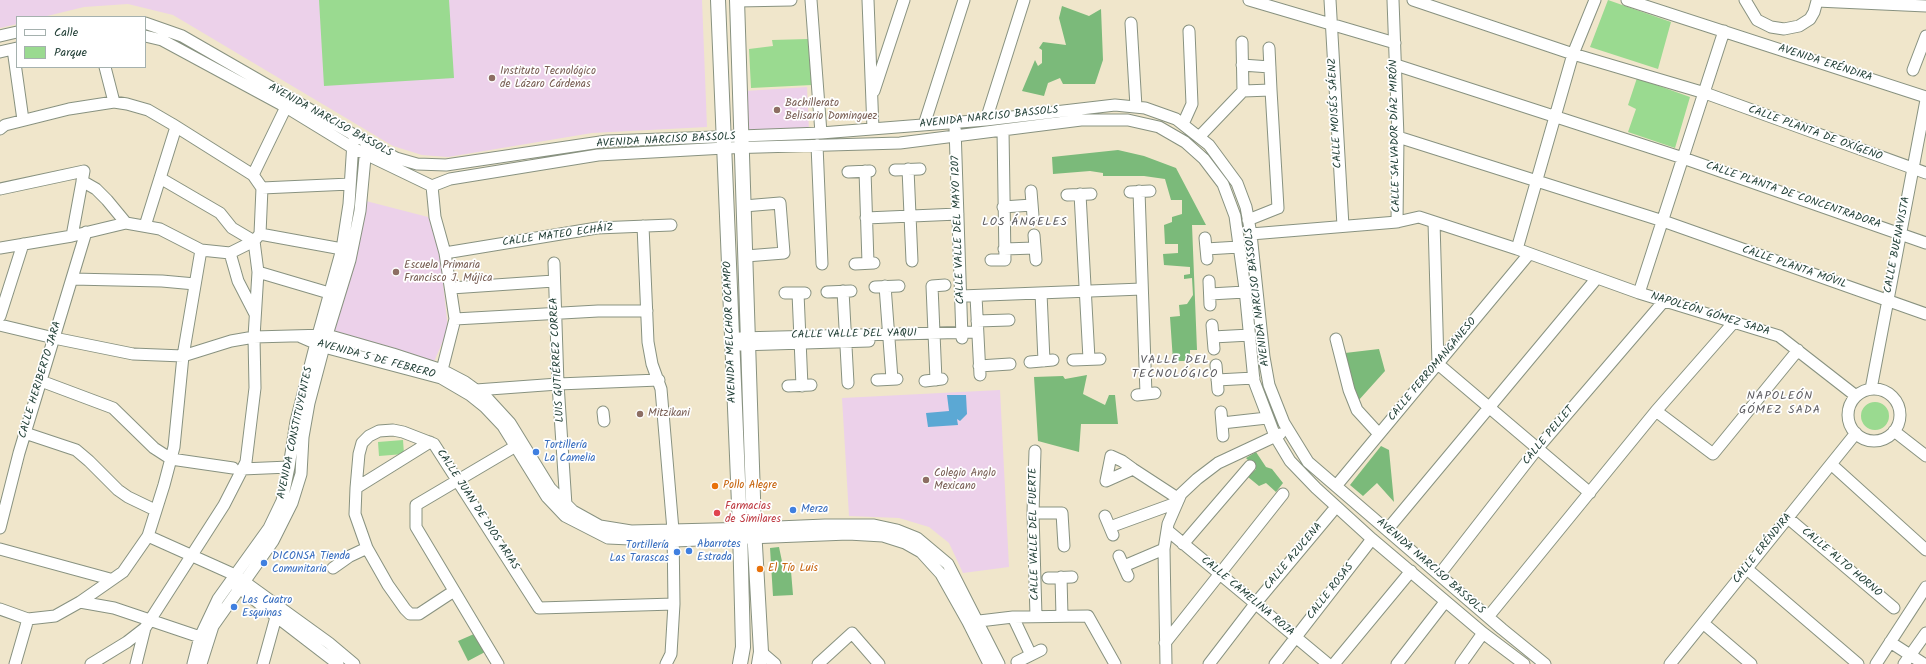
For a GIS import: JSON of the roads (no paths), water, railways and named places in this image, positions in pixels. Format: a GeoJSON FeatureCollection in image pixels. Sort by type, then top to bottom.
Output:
{"type":"FeatureCollection","features":[{"type":"Feature","properties":{"kind":"main road","name":"AVENIDA MELCHOR OCAMPO"},"geometry":{"type":"LineString","coordinates":[[718,0],[740,533],[743,647],[740,664]]}},
{"type":"Feature","properties":{"kind":"main road","name":"AVENIDA MELCHOR OCAMPO"},"geometry":{"type":"LineString","coordinates":[[737,1],[754,532],[760,658]]}},
{"type":"Feature","properties":{"kind":"street"},"geometry":{"type":"LineString","coordinates":[[737,1],[791,0]]}},
{"type":"Feature","properties":{"kind":"street"},"geometry":{"type":"LineString","coordinates":[[811,0],[821,133]]}},
{"type":"Feature","properties":{"kind":"street"},"geometry":{"type":"LineString","coordinates":[[868,0],[873,128]]}},
{"type":"Feature","properties":{"kind":"street"},"geometry":{"type":"LineString","coordinates":[[872,97],[904,0]]}},
{"type":"Feature","properties":{"kind":"street"},"geometry":{"type":"LineString","coordinates":[[924,125],[964,0]]}},
{"type":"Feature","properties":{"kind":"street"},"geometry":{"type":"LineString","coordinates":[[986,120],[1024,0]]}},
{"type":"Feature","properties":{"kind":"street"},"geometry":{"type":"LineString","coordinates":[[1249,0],[1262,1],[1395,43]]}},
{"type":"Feature","properties":{"kind":"street","name":"CALLE MOISÉS SÁENZ"},"geometry":{"type":"LineString","coordinates":[[1330,0],[1343,226]]}},
{"type":"Feature","properties":{"kind":"street","name":"CALLE SALVADOR DÍAZ MIRÓN"},"geometry":{"type":"LineString","coordinates":[[1251,234],[1397,222],[1398,137],[1393,0]]}},
{"type":"Feature","properties":{"kind":"street","name":"CALLE PLANTA DE OXÍGENO"},"geometry":{"type":"LineString","coordinates":[[1413,0],[1573,54],[1705,93],[1926,173]]}},
{"type":"Feature","properties":{"kind":"street"},"geometry":{"type":"LineString","coordinates":[[1517,249],[1573,54],[1595,0]]}},
{"type":"Feature","properties":{"kind":"street","name":"AVENIDA ERÉNDIRA"},"geometry":{"type":"LineString","coordinates":[[1627,0],[1926,97]]}},
{"type":"Feature","properties":{"kind":"street"},"geometry":{"type":"LineString","coordinates":[[1744,0],[1757,20],[1771,27],[1784,29],[1799,26],[1810,19],[1817,1],[1860,1],[1926,6]]}},
{"type":"Feature","properties":{"kind":"street","name":"AVENIDA NARCISO BASSOLS"},"geometry":{"type":"LineString","coordinates":[[146,23],[182,36],[396,158],[417,164],[446,165],[607,141],[724,143]]}},
{"type":"Feature","properties":{"kind":"street"},"geometry":{"type":"LineString","coordinates":[[1131,23],[1136,107]]}},
{"type":"Feature","properties":{"kind":"street"},"geometry":{"type":"LineString","coordinates":[[1183,124],[1192,104],[1189,31]]}},
{"type":"Feature","properties":{"kind":"street"},"geometry":{"type":"LineString","coordinates":[[1639,293],[1724,31]]}},
{"type":"Feature","properties":{"kind":"street"},"geometry":{"type":"LineString","coordinates":[[0,36],[16,32]]}},
{"type":"Feature","properties":{"kind":"street","name":"AVENIDA NARCISO BASSOLS"},"geometry":{"type":"LineString","coordinates":[[146,36],[162,40],[286,107],[353,148],[432,186],[450,179],[598,156],[873,128],[986,120],[1039,119],[1128,120],[1159,127],[1185,142],[1204,159],[1223,184],[1235,216],[1254,378],[1267,418],[1275,436],[1290,461],[1316,488],[1372,539],[1522,664]]}},
{"type":"Feature","properties":{"kind":"street"},"geometry":{"type":"LineString","coordinates":[[1913,70],[1926,36]]}},
{"type":"Feature","properties":{"kind":"street"},"geometry":{"type":"LineString","coordinates":[[1242,42],[1243,92]]}},
{"type":"Feature","properties":{"kind":"street"},"geometry":{"type":"LineString","coordinates":[[0,52],[15,48]]}},
{"type":"Feature","properties":{"kind":"street"},"geometry":{"type":"LineString","coordinates":[[1248,220],[1278,208],[1269,48]]}},
{"type":"Feature","properties":{"kind":"street"},"geometry":{"type":"LineString","coordinates":[[1242,65],[1270,67]]}},
{"type":"Feature","properties":{"kind":"street","name":"CALLE PLANTA DE CONCENTRADORA"},"geometry":{"type":"LineString","coordinates":[[1396,65],[1683,158],[1926,243]]}},
{"type":"Feature","properties":{"kind":"street"},"geometry":{"type":"LineString","coordinates":[[17,68],[23,120]]}},
{"type":"Feature","properties":{"kind":"street"},"geometry":{"type":"LineString","coordinates":[[105,68],[114,102]]}},
{"type":"Feature","properties":{"kind":"street"},"geometry":{"type":"LineString","coordinates":[[1199,137],[1243,92],[1271,90]]}},
{"type":"Feature","properties":{"kind":"street","name":"CALLE BUENAVISTA"},"geometry":{"type":"LineString","coordinates":[[1871,389],[1926,100]]}},
{"type":"Feature","properties":{"kind":"street"},"geometry":{"type":"LineString","coordinates":[[2,124],[69,109],[114,102],[148,110],[253,175],[262,188],[257,237],[258,272],[254,337],[255,388],[246,462],[238,469],[224,505],[147,624],[127,642],[91,664]]}},
{"type":"Feature","properties":{"kind":"street","name":"AVENIDA NARCISO BASSOLS"},"geometry":{"type":"LineString","coordinates":[[742,142],[817,145],[900,143],[1003,130],[1039,119],[1115,105],[1136,107],[1176,119],[1209,145],[1237,183],[1246,207],[1251,234],[1268,385],[1288,431],[1308,462],[1438,575],[1544,664]]}},
{"type":"Feature","properties":{"kind":"street"},"geometry":{"type":"LineString","coordinates":[[253,175],[286,107]]}},
{"type":"Feature","properties":{"kind":"street","name":"CALLE VALLE DEL MAYO 1207"},"geometry":{"type":"LineString","coordinates":[[955,123],[962,335]]}},
{"type":"Feature","properties":{"kind":"street"},"geometry":{"type":"LineString","coordinates":[[145,226],[176,127]]}},
{"type":"Feature","properties":{"kind":"street"},"geometry":{"type":"LineString","coordinates":[[991,260],[1004,260],[1003,130]]}},
{"type":"Feature","properties":{"kind":"street","name":"AVENIDA CONSTITUYENTES"},"geometry":{"type":"LineString","coordinates":[[193,664],[200,637],[218,599],[232,578],[259,552],[282,525],[292,503],[301,474],[303,436],[309,402],[329,294],[342,249],[354,135]]}},
{"type":"Feature","properties":{"kind":"street","name":"CALLE PLANTA MÓVIL"},"geometry":{"type":"LineString","coordinates":[[1398,137],[1663,221],[1926,314]]}},
{"type":"Feature","properties":{"kind":"street","name":"AVENIDA CONSTITUYENTES"},"geometry":{"type":"LineString","coordinates":[[201,664],[213,626],[242,585],[282,501],[296,421],[321,340],[353,246],[360,211],[367,141]]}},
{"type":"Feature","properties":{"kind":"street"},"geometry":{"type":"LineString","coordinates":[[817,145],[822,264]]}},
{"type":"Feature","properties":{"kind":"street"},"geometry":{"type":"LineString","coordinates":[[470,162],[472,176]]}},
{"type":"Feature","properties":{"kind":"street"},"geometry":{"type":"LineString","coordinates":[[908,169],[913,261]]}},
{"type":"Feature","properties":{"kind":"street"},"geometry":{"type":"LineString","coordinates":[[895,170],[920,169]]}},
{"type":"Feature","properties":{"kind":"street"},"geometry":{"type":"LineString","coordinates":[[848,172],[868,171],[866,218],[871,263],[855,264]]}},
{"type":"Feature","properties":{"kind":"street"},"geometry":{"type":"LineString","coordinates":[[0,189],[83,176]]}},
{"type":"Feature","properties":{"kind":"street"},"geometry":{"type":"LineString","coordinates":[[83,176],[107,200],[126,224]]}},
{"type":"Feature","properties":{"kind":"street"},"geometry":{"type":"LineString","coordinates":[[72,236],[83,176]]}},
{"type":"Feature","properties":{"kind":"street"},"geometry":{"type":"LineString","coordinates":[[160,178],[220,213],[232,228],[257,237],[342,249]]}},
{"type":"Feature","properties":{"kind":"street"},"geometry":{"type":"LineString","coordinates":[[262,188],[350,184]]}},
{"type":"Feature","properties":{"kind":"street"},"geometry":{"type":"LineString","coordinates":[[432,186],[435,217],[445,253],[455,319],[442,370]]}},
{"type":"Feature","properties":{"kind":"street"},"geometry":{"type":"LineString","coordinates":[[1003,206],[1032,211],[1031,191]]}},
{"type":"Feature","properties":{"kind":"street"},"geometry":{"type":"LineString","coordinates":[[1140,191],[1146,394]]}},
{"type":"Feature","properties":{"kind":"street"},"geometry":{"type":"LineString","coordinates":[[1067,195],[1085,194],[1084,291],[1089,359]]}},
{"type":"Feature","properties":{"kind":"street"},"geometry":{"type":"LineString","coordinates":[[744,206],[780,204],[784,253],[746,256]]}},
{"type":"Feature","properties":{"kind":"street"},"geometry":{"type":"LineString","coordinates":[[866,218],[958,214]]}},
{"type":"Feature","properties":{"kind":"street","name":"NAPOLEÓN GÓMEZ SADA"},"geometry":{"type":"LineString","coordinates":[[1397,222],[1419,217],[1517,249],[1639,293],[1779,336],[1856,396]]}},
{"type":"Feature","properties":{"kind":"street"},"geometry":{"type":"LineString","coordinates":[[1434,222],[1438,364],[1590,493]]}},
{"type":"Feature","properties":{"kind":"street"},"geometry":{"type":"LineString","coordinates":[[0,248],[72,236],[126,224],[160,229],[201,250],[230,254],[257,237]]}},
{"type":"Feature","properties":{"kind":"street","name":"CALLE MATEO ECHÁIZ"},"geometry":{"type":"LineString","coordinates":[[445,253],[597,228],[671,225]]}},
{"type":"Feature","properties":{"kind":"street"},"geometry":{"type":"LineString","coordinates":[[644,226],[648,342],[652,364],[659,380],[674,536],[674,604],[671,654],[666,664]]}},
{"type":"Feature","properties":{"kind":"street","name":"CALLE HERIBERTO JARA"},"geometry":{"type":"LineString","coordinates":[[0,528],[5,484],[25,433],[86,232]]}},
{"type":"Feature","properties":{"kind":"street"},"geometry":{"type":"LineString","coordinates":[[1034,235],[1036,260]]}},
{"type":"Feature","properties":{"kind":"street"},"geometry":{"type":"LineString","coordinates":[[0,316],[23,244]]}},
{"type":"Feature","properties":{"kind":"street"},"geometry":{"type":"LineString","coordinates":[[1206,249],[1239,247]]}},
{"type":"Feature","properties":{"kind":"street"},"geometry":{"type":"LineString","coordinates":[[1004,249],[1035,248]]}},
{"type":"Feature","properties":{"kind":"street"},"geometry":{"type":"LineString","coordinates":[[0,609],[28,619],[55,616],[80,602],[110,579],[123,572],[148,536],[174,447],[183,356],[201,250]]}},
{"type":"Feature","properties":{"kind":"street"},"geometry":{"type":"LineString","coordinates":[[230,254],[238,282],[255,314]]}},
{"type":"Feature","properties":{"kind":"street","name":"CALLE FERROMANGANESO"},"geometry":{"type":"LineString","coordinates":[[1336,486],[1529,254]]}},
{"type":"Feature","properties":{"kind":"street","name":"LUIS GUTIÉRREZ CORREA"},"geometry":{"type":"LineString","coordinates":[[554,263],[558,384],[566,505]]}},
{"type":"Feature","properties":{"kind":"street"},"geometry":{"type":"LineString","coordinates":[[258,272],[329,294]]}},
{"type":"Feature","properties":{"kind":"street"},"geometry":{"type":"LineString","coordinates":[[1387,530],[1597,278]]}},
{"type":"Feature","properties":{"kind":"street"},"geometry":{"type":"LineString","coordinates":[[72,279],[195,284]]}},
{"type":"Feature","properties":{"kind":"street"},"geometry":{"type":"LineString","coordinates":[[451,288],[554,281]]}},
{"type":"Feature","properties":{"kind":"street"},"geometry":{"type":"LineString","coordinates":[[1209,281],[1210,305]]}},
{"type":"Feature","properties":{"kind":"street"},"geometry":{"type":"LineString","coordinates":[[934,380],[932,286],[945,284]]}},
{"type":"Feature","properties":{"kind":"street"},"geometry":{"type":"LineString","coordinates":[[877,380],[894,379],[880,287],[899,286]]}},
{"type":"Feature","properties":{"kind":"street"},"geometry":{"type":"LineString","coordinates":[[961,296],[1142,289]]}},
{"type":"Feature","properties":{"kind":"street"},"geometry":{"type":"LineString","coordinates":[[827,292],[847,291],[847,383]]}},
{"type":"Feature","properties":{"kind":"street"},"geometry":{"type":"LineString","coordinates":[[1210,294],[1245,292]]}},
{"type":"Feature","properties":{"kind":"street"},"geometry":{"type":"LineString","coordinates":[[785,293],[802,293],[800,340],[807,386],[788,386]]}},
{"type":"Feature","properties":{"kind":"street"},"geometry":{"type":"LineString","coordinates":[[1030,362],[1049,360],[1041,293]]}},
{"type":"Feature","properties":{"kind":"street"},"geometry":{"type":"LineString","coordinates":[[976,296],[980,371],[1010,364]]}},
{"type":"Feature","properties":{"kind":"street","name":"CALLE PELLET"},"geometry":{"type":"LineString","coordinates":[[1438,575],[1538,449],[1664,301]]}},
{"type":"Feature","properties":{"kind":"street"},"geometry":{"type":"LineString","coordinates":[[455,319],[598,311],[647,311]]}},
{"type":"Feature","properties":{"kind":"street","name":"CALLE VALLE DEL YAQUI"},"geometry":{"type":"LineString","coordinates":[[731,342],[962,335],[1009,320]]}},
{"type":"Feature","properties":{"kind":"street"},"geometry":{"type":"LineString","coordinates":[[1488,617],[1656,411],[1734,322]]}},
{"type":"Feature","properties":{"kind":"street","name":"AVENIDA 5 DE FEBRERO"},"geometry":{"type":"LineString","coordinates":[[0,325],[133,354],[183,356],[231,341],[254,337],[298,336],[393,354],[442,370],[450,373],[487,398],[510,423],[547,497],[565,516],[608,538],[754,532],[883,536],[921,552],[941,574],[999,664]]}},
{"type":"Feature","properties":{"kind":"street"},"geometry":{"type":"LineString","coordinates":[[1212,325],[1214,349]]}},
{"type":"Feature","properties":{"kind":"street"},"geometry":{"type":"LineString","coordinates":[[1213,337],[1250,335]]}},
{"type":"Feature","properties":{"kind":"street"},"geometry":{"type":"LineString","coordinates":[[1336,339],[1349,390],[1356,410],[1379,434]]}},
{"type":"Feature","properties":{"kind":"street","name":"AVENIDA 5 DE FEBRERO"},"geometry":{"type":"LineString","coordinates":[[321,340],[441,378],[470,395],[485,408],[520,444],[550,488],[566,505],[587,519],[608,528],[674,536]]}},
{"type":"Feature","properties":{"kind":"street"},"geometry":{"type":"LineString","coordinates":[[1656,411],[1713,454],[1798,350]]}},
{"type":"Feature","properties":{"kind":"street"},"geometry":{"type":"LineString","coordinates":[[1073,360],[1100,359]]}},
{"type":"Feature","properties":{"kind":"street"},"geometry":{"type":"LineString","coordinates":[[1216,365],[1218,385],[1254,378]]}},
{"type":"Feature","properties":{"kind":"street"},"geometry":{"type":"LineString","coordinates":[[476,390],[558,384],[659,380]]}},
{"type":"Feature","properties":{"kind":"street"},"geometry":{"type":"LineString","coordinates":[[41,381],[113,408],[154,448],[171,460],[238,469],[289,467]]}},
{"type":"Feature","properties":{"kind":"street"},"geometry":{"type":"LineString","coordinates":[[1871,389],[1884,391],[1894,399],[1898,406],[1900,415],[1894,431],[1888,437],[1871,441],[1856,433],[1850,423],[1849,410],[1856,396],[1863,391],[1871,389]]}},
{"type":"Feature","properties":{"kind":"street"},"geometry":{"type":"LineString","coordinates":[[1223,436],[1222,418],[1267,418]]}},
{"type":"Feature","properties":{"kind":"street","name":"CALLE JUAN DE DIOS ARIAS"},"geometry":{"type":"LineString","coordinates":[[454,591],[419,614],[410,614],[404,609],[367,548],[355,514],[359,454],[362,443],[369,436],[379,431],[393,430],[404,432],[434,444],[539,608],[674,604]]}},
{"type":"Feature","properties":{"kind":"street"},"geometry":{"type":"LineString","coordinates":[[1166,664],[1164,549],[1167,530],[1181,494],[1197,479],[1218,463],[1288,431]]}},
{"type":"Feature","properties":{"kind":"street"},"geometry":{"type":"LineString","coordinates":[[1894,431],[1926,456]]}},
{"type":"Feature","properties":{"kind":"street"},"geometry":{"type":"LineString","coordinates":[[25,433],[76,450],[118,490],[128,497],[156,510]]}},
{"type":"Feature","properties":{"kind":"street","name":"CALLE ERÉNDIRA"},"geometry":{"type":"LineString","coordinates":[[1670,664],[1856,433]]}},
{"type":"Feature","properties":{"kind":"street"},"geometry":{"type":"LineString","coordinates":[[356,488],[430,442]]}},
{"type":"Feature","properties":{"kind":"street"},"geometry":{"type":"LineString","coordinates":[[498,664],[416,527],[416,505],[520,444]]}},
{"type":"Feature","properties":{"kind":"street","name":"CALLE VALLE DEL FUERTE"},"geometry":{"type":"LineString","coordinates":[[1035,451],[1033,513],[1036,616]]}},
{"type":"Feature","properties":{"kind":"street"},"geometry":{"type":"LineString","coordinates":[[1831,464],[1926,550]]}},
{"type":"Feature","properties":{"kind":"street"},"geometry":{"type":"LineString","coordinates":[[1183,544],[1250,466]]}},
{"type":"Feature","properties":{"kind":"street"},"geometry":{"type":"LineString","coordinates":[[1133,469],[1178,501]]}},
{"type":"Feature","properties":{"kind":"street"},"geometry":{"type":"LineString","coordinates":[[1165,643],[1283,494]]}},
{"type":"Feature","properties":{"kind":"street"},"geometry":{"type":"LineString","coordinates":[[1109,526],[1178,501]]}},
{"type":"Feature","properties":{"kind":"street","name":"CALLE AZUCENA"},"geometry":{"type":"LineString","coordinates":[[1209,664],[1255,604],[1336,507]]}},
{"type":"Feature","properties":{"kind":"street"},"geometry":{"type":"LineString","coordinates":[[1033,513],[1062,513],[1064,546]]}},
{"type":"Feature","properties":{"kind":"street","name":"CALLE ALTO HORNO"},"geometry":{"type":"LineString","coordinates":[[1788,518],[1894,608]]}},
{"type":"Feature","properties":{"kind":"street","name":"CALLE CAMELINA ROJA"},"geometry":{"type":"LineString","coordinates":[[1167,530],[1219,575],[1328,664]]}},
{"type":"Feature","properties":{"kind":"street"},"geometry":{"type":"LineString","coordinates":[[148,536],[220,569],[329,643],[354,664]]}},
{"type":"Feature","properties":{"kind":"street","name":"CALLE ROSAS"},"geometry":{"type":"LineString","coordinates":[[1275,664],[1372,539]]}},
{"type":"Feature","properties":{"kind":"street"},"geometry":{"type":"LineString","coordinates":[[333,568],[350,556],[367,548]]}},
{"type":"Feature","properties":{"kind":"street"},"geometry":{"type":"LineString","coordinates":[[0,549],[110,579]]}},
{"type":"Feature","properties":{"kind":"street"},"geometry":{"type":"LineString","coordinates":[[1128,576],[1122,561],[1164,549]]}},
{"type":"Feature","properties":{"kind":"street"},"geometry":{"type":"LineString","coordinates":[[1747,569],[1858,664]]}},
{"type":"Feature","properties":{"kind":"street"},"geometry":{"type":"LineString","coordinates":[[1334,664],[1411,571]]}},
{"type":"Feature","properties":{"kind":"street"},"geometry":{"type":"LineString","coordinates":[[1048,578],[1067,577],[1062,616]]}},
{"type":"Feature","properties":{"kind":"street"},"geometry":{"type":"LineString","coordinates":[[242,585],[276,617],[338,664]]}},
{"type":"Feature","properties":{"kind":"street"},"geometry":{"type":"LineString","coordinates":[[1876,664],[1924,593]]}},
{"type":"Feature","properties":{"kind":"street"},"geometry":{"type":"LineString","coordinates":[[80,602],[114,608],[147,624],[200,637]]}},
{"type":"Feature","properties":{"kind":"street"},"geometry":{"type":"LineString","coordinates":[[1397,664],[1446,602]]}},
{"type":"Feature","properties":{"kind":"street","name":"CALLE VALLE DEL FUERTE"},"geometry":{"type":"LineString","coordinates":[[973,622],[1013,617],[1088,616],[1115,664]]}},
{"type":"Feature","properties":{"kind":"street"},"geometry":{"type":"LineString","coordinates":[[263,664],[276,617]]}},
{"type":"Feature","properties":{"kind":"street"},"geometry":{"type":"LineString","coordinates":[[1013,617],[1036,653],[1017,662]]}},
{"type":"Feature","properties":{"kind":"street"},"geometry":{"type":"LineString","coordinates":[[15,664],[28,619]]}},
{"type":"Feature","properties":{"kind":"street","name":"AVENIDA 5 DE FEBRERO"},"geometry":{"type":"LineString","coordinates":[[973,622],[989,664]]}},
{"type":"Feature","properties":{"kind":"street"},"geometry":{"type":"LineString","coordinates":[[1704,623],[1751,664]]}},
{"type":"Feature","properties":{"kind":"street"},"geometry":{"type":"LineString","coordinates":[[136,664],[147,624]]}},
{"type":"Feature","properties":{"kind":"street"},"geometry":{"type":"LineString","coordinates":[[818,664],[852,633],[879,664]]}},
{"type":"Feature","properties":{"kind":"street"},"geometry":{"type":"LineString","coordinates":[[1461,664],[1483,633]]}},
{"type":"Feature","properties":{"kind":"street"},"geometry":{"type":"LineString","coordinates":[[1907,660],[1926,633]]}},
{"type":"Feature","properties":{"kind":"street"},"geometry":{"type":"LineString","coordinates":[[1890,642],[1907,660],[1924,664]]}},
{"type":"Feature","properties":{"kind":"street"},"geometry":{"type":"LineString","coordinates":[[760,658],[775,664]]}},
{"type":"Feature","properties":{"kind":"water"},"geometry":{"type":"Polygon","coordinates":[[[947,395],[966,395],[967,414],[960,421],[957,419],[958,425],[928,427],[926,413],[949,411],[947,395]]]}},
{"type":"Feature","properties":{"kind":"place","name":"Instituto Tecnológico de Lázaro Cárdenas"},"geometry":{"type":"Point","coordinates":[492,78]}},
{"type":"Feature","properties":{"kind":"place","name":"Bachillerato Belisario Dominguez"},"geometry":{"type":"Point","coordinates":[777,110]}},
{"type":"Feature","properties":{"kind":"place","name":"Escuela Primaria Francisco J. Mújica"},"geometry":{"type":"Point","coordinates":[396,272]}},
{"type":"Feature","properties":{"kind":"place","name":"Mitzikani"},"geometry":{"type":"Point","coordinates":[640,414]}},
{"type":"Feature","properties":{"kind":"place","name":"Tortillería La Camelia"},"geometry":{"type":"Point","coordinates":[536,452]}},
{"type":"Feature","properties":{"kind":"place","name":"Colegio Anglo Mexicano"},"geometry":{"type":"Point","coordinates":[926,480]}},
{"type":"Feature","properties":{"kind":"place","name":"Pollo Alegre"},"geometry":{"type":"Point","coordinates":[715,486]}},
{"type":"Feature","properties":{"kind":"place","name":"Merza"},"geometry":{"type":"Point","coordinates":[793,510]}},
{"type":"Feature","properties":{"kind":"place","name":"Farmacias de Similares"},"geometry":{"type":"Point","coordinates":[717,513]}},
{"type":"Feature","properties":{"kind":"place","name":"Abarrotes Estrada"},"geometry":{"type":"Point","coordinates":[689,551]}},
{"type":"Feature","properties":{"kind":"place","name":"Tortillería Las Tarascas"},"geometry":{"type":"Point","coordinates":[677,552]}},
{"type":"Feature","properties":{"kind":"place","name":"DICONSA Tienda Comunitaria"},"geometry":{"type":"Point","coordinates":[264,563]}},
{"type":"Feature","properties":{"kind":"place","name":"El Tío Luis"},"geometry":{"type":"Point","coordinates":[760,569]}},
{"type":"Feature","properties":{"kind":"place","name":"Las Cuatro Esquinas"},"geometry":{"type":"Point","coordinates":[234,607]}},
{"type":"Feature","properties":{"kind":"district","name":"LOS ÁNGELES"},"geometry":{"type":"Point","coordinates":[1025,223]}},
{"type":"Feature","properties":{"kind":"district","name":"VALLE DEL TECNOLÓGICO"},"geometry":{"type":"Point","coordinates":[1175,368]}},
{"type":"Feature","properties":{"kind":"district","name":"NAPOLEÓN GÓMEZ SADA"},"geometry":{"type":"Point","coordinates":[1780,404]}}]}
